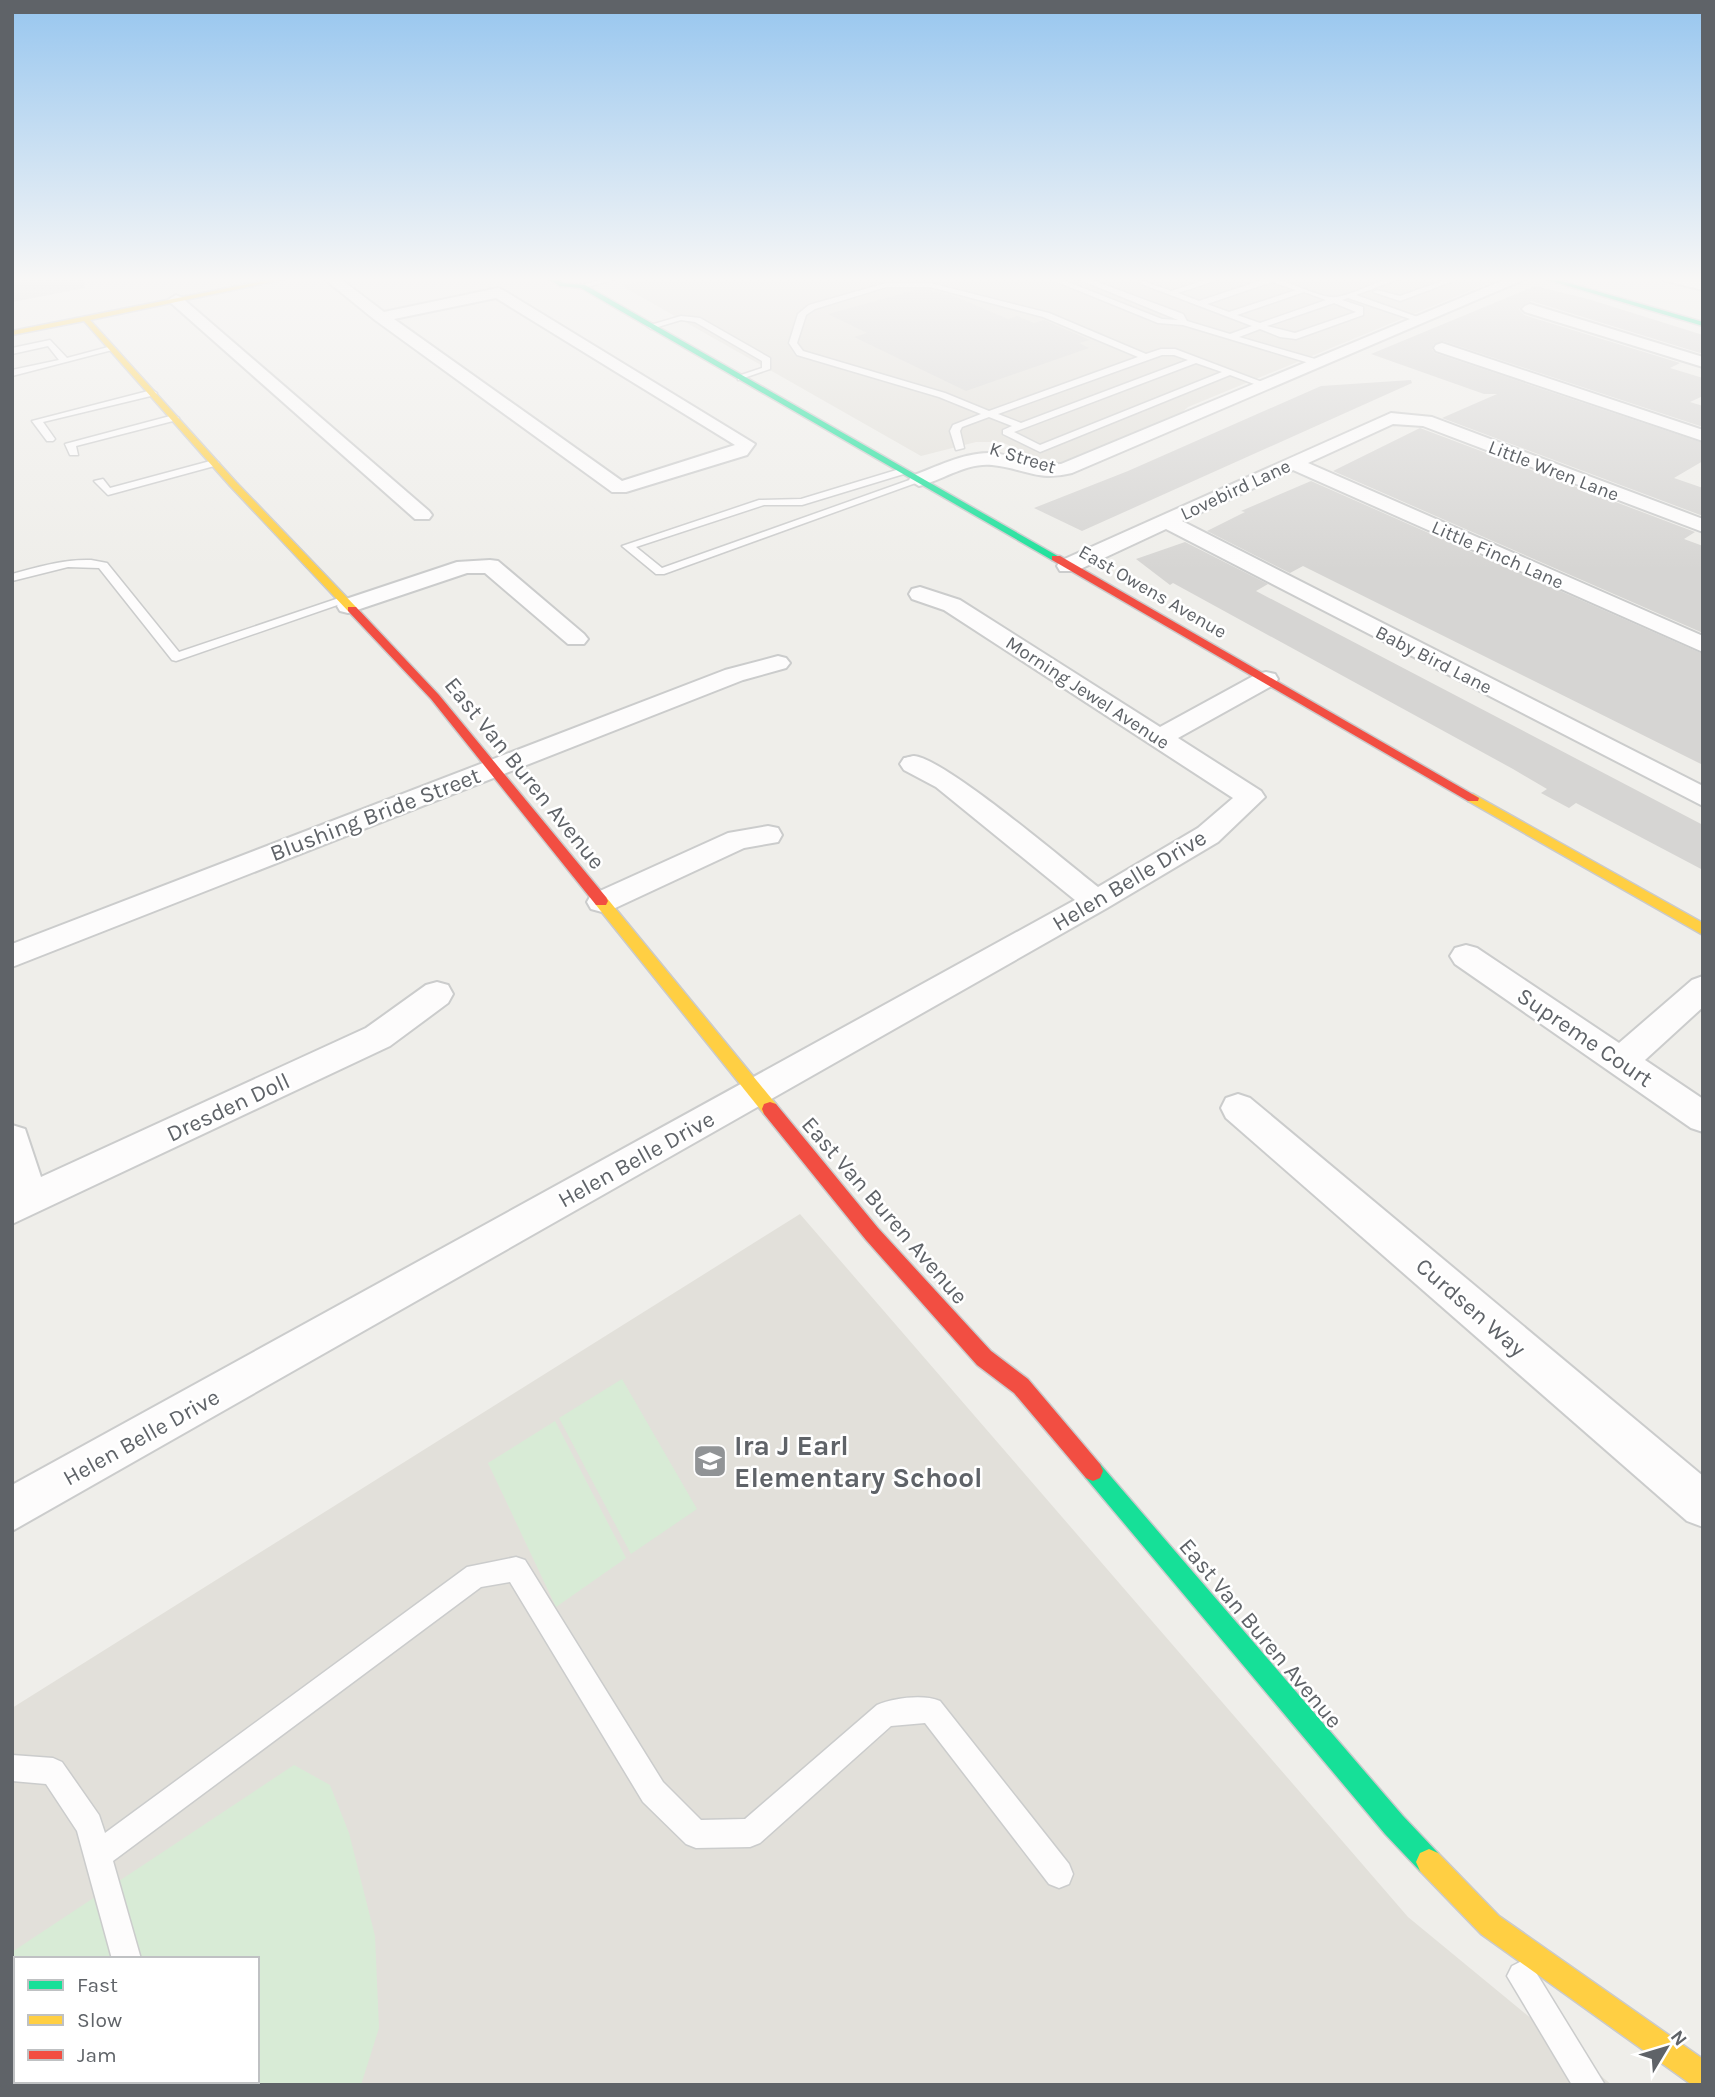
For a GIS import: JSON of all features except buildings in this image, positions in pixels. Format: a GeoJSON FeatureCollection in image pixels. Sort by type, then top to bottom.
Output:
{"type":"FeatureCollection","features":[{"type":"Feature","properties":{"kind":"street","name":"East Van Buren Avenue"},"geometry":{"type":"LineString","coordinates":[[136,375],[214,463],[435,697],[872,1234],[984,1358],[1021,1386],[1394,1825],[1490,1925],[1703,2076]]}},
{"type":"Feature","properties":{"kind":"street"},"geometry":{"type":"LineString","coordinates":[[262,375],[422,515]]}},
{"type":"Feature","properties":{"kind":"street"},"geometry":{"type":"LineString","coordinates":[[462,375],[619,488],[740,451],[746,444],[632,375]]}},
{"type":"Feature","properties":{"kind":"street","name":"East Owens Avenue"},"geometry":{"type":"LineString","coordinates":[[736,375],[1703,930]]}},
{"type":"Feature","properties":{"kind":"street","name":"K Street"},"geometry":{"type":"LineString","coordinates":[[911,476],[975,460],[992,459],[1043,472],[1065,469],[1289,375]]}},
{"type":"Feature","properties":{"kind":"street"},"geometry":{"type":"LineString","coordinates":[[1522,375],[1703,436]]}},
{"type":"Feature","properties":{"kind":"street","name":"Lovebird Lane"},"geometry":{"type":"LineString","coordinates":[[1068,566],[1381,421],[1404,418]]}},
{"type":"Feature","properties":{"kind":"street","name":"Little Wren Lane"},"geometry":{"type":"LineString","coordinates":[[1404,418],[1426,421],[1703,526]]}},
{"type":"Feature","properties":{"kind":"street","name":"K Street"},"geometry":{"type":"LineString","coordinates":[[911,476],[959,447],[984,444],[1001,447],[1043,465],[1065,469]]}},
{"type":"Feature","properties":{"kind":"street","name":"Little Finch Lane"},"geometry":{"type":"LineString","coordinates":[[1292,463],[1703,645]]}},
{"type":"Feature","properties":{"kind":"street","name":"Baby Bird Lane"},"geometry":{"type":"LineString","coordinates":[[1166,521],[1703,797]]}},
{"type":"Feature","properties":{"kind":"street"},"geometry":{"type":"LineString","coordinates":[[345,603],[465,566],[490,566],[576,639]]}},
{"type":"Feature","properties":{"kind":"street","name":"Morning Jewel Avenue"},"geometry":{"type":"LineString","coordinates":[[920,594],[952,605],[1251,797]]}},
{"type":"Feature","properties":{"kind":"street","name":"Blushing Bride Street"},"geometry":{"type":"LineString","coordinates":[[12,956],[734,675],[778,663]]}},
{"type":"Feature","properties":{"kind":"street"},"geometry":{"type":"LineString","coordinates":[[1159,738],[1266,680]]}},
{"type":"Feature","properties":{"kind":"street"},"geometry":{"type":"LineString","coordinates":[[913,764],[945,781],[1096,901]]}},
{"type":"Feature","properties":{"kind":"street","name":"Helen Belle Drive"},"geometry":{"type":"LineString","coordinates":[[12,1509],[1096,901],[1208,835],[1251,797]]}},
{"type":"Feature","properties":{"kind":"street"},"geometry":{"type":"LineString","coordinates":[[602,902],[738,840],[768,835]]}},
{"type":"Feature","properties":{"kind":"street","name":"Supreme Court"},"geometry":{"type":"LineString","coordinates":[[1466,956],[1703,1118]]}},
{"type":"Feature","properties":{"kind":"street"},"geometry":{"type":"LineString","coordinates":[[1621,1062],[1703,988]]}},
{"type":"Feature","properties":{"kind":"street","name":"Dresden Doll"},"geometry":{"type":"LineString","coordinates":[[21,1204],[378,1037],[437,994]]}},
{"type":"Feature","properties":{"kind":"street","name":"Curdsen Way"},"geometry":{"type":"LineString","coordinates":[[1238,1108],[1703,1506]]}},
{"type":"Feature","properties":{"kind":"street"},"geometry":{"type":"LineString","coordinates":[[12,1140],[21,1204]]}},
{"type":"Feature","properties":{"kind":"lane"},"geometry":{"type":"LineString","coordinates":[[741,378],[750,375]]}},
{"type":"Feature","properties":{"kind":"lane"},"geometry":{"type":"LineString","coordinates":[[874,375],[942,395],[1020,426]]}},
{"type":"Feature","properties":{"kind":"lane"},"geometry":{"type":"LineString","coordinates":[[959,447],[954,431],[958,425],[1096,375]]}},
{"type":"Feature","properties":{"kind":"lane"},"geometry":{"type":"LineString","coordinates":[[1155,375],[1006,432],[1040,449],[1223,375]]}},
{"type":"Feature","properties":{"kind":"lane"},"geometry":{"type":"LineString","coordinates":[[1238,375],[1265,385]]}},
{"type":"Feature","properties":{"kind":"lane"},"geometry":{"type":"LineString","coordinates":[[50,439],[37,421],[152,393]]}},
{"type":"Feature","properties":{"kind":"lane"},"geometry":{"type":"LineString","coordinates":[[74,453],[69,443],[174,418]]}},
{"type":"Feature","properties":{"kind":"lane"},"geometry":{"type":"LineString","coordinates":[[99,481],[108,492],[214,463]]}},
{"type":"Feature","properties":{"kind":"lane"},"geometry":{"type":"LineString","coordinates":[[911,476],[660,572],[628,545],[763,502],[802,502],[911,476]]}},
{"type":"Feature","properties":{"kind":"lane"},"geometry":{"type":"LineString","coordinates":[[12,578],[85,561],[103,565],[176,657],[345,603]]}},
{"type":"Feature","properties":{"kind":"lane"},"geometry":{"type":"LineString","coordinates":[[97,1856],[476,1576],[516,1569],[653,1792],[696,1834],[750,1833],[886,1714],[931,1710],[1059,1874]]}},
{"type":"Feature","properties":{"kind":"lane"},"geometry":{"type":"LineString","coordinates":[[12,1768],[53,1771],[89,1825],[126,1957]]}},
{"type":"Feature","properties":{"kind":"lane"},"geometry":{"type":"LineString","coordinates":[[1490,1925],[1590,2085]]}},
{"type":"Feature","properties":{"kind":"shaded area"},"geometry":{"type":"Polygon","coordinates":[[[778,375],[1266,375],[1188,407],[1179,415],[1061,463],[1048,465],[1002,442],[976,442],[921,456],[778,375]]]}},
{"type":"Feature","properties":{"kind":"shaded area","name":"Ira J Earl Elementary School"},"geometry":{"type":"Polygon","coordinates":[[[800,1214],[1408,1917],[1612,2085],[12,2085],[12,1708],[800,1214]]]}},
{"type":"Feature","properties":{"kind":"green space"},"geometry":{"type":"Polygon","coordinates":[[[622,1379],[697,1509],[631,1554],[559,1418],[622,1379]]]}},
{"type":"Feature","properties":{"kind":"green space"},"geometry":{"type":"Polygon","coordinates":[[[555,1421],[626,1558],[556,1607],[488,1463],[555,1421]]]}},
{"type":"Feature","properties":{"kind":"green space"},"geometry":{"type":"Polygon","coordinates":[[[294,1765],[330,1785],[349,1833],[375,1936],[379,2028],[361,2085],[12,2085],[12,1952],[294,1765]]]}},
{"type":"Feature","properties":{"kind":"traffic: fast"},"geometry":{"type":"LineString","coordinates":[[738,375],[1056,558]]}},
{"type":"Feature","properties":{"kind":"traffic: fast"},"geometry":{"type":"LineString","coordinates":[[1093,1471],[1394,1825],[1429,1862]]}},
{"type":"Feature","properties":{"kind":"traffic: slow"},"geometry":{"type":"LineString","coordinates":[[136,375],[233,484],[352,609]]}},
{"type":"Feature","properties":{"kind":"traffic: slow"},"geometry":{"type":"LineString","coordinates":[[1473,798],[1703,930]]}},
{"type":"Feature","properties":{"kind":"traffic: slow"},"geometry":{"type":"LineString","coordinates":[[601,901],[770,1109]]}},
{"type":"Feature","properties":{"kind":"traffic: slow"},"geometry":{"type":"LineString","coordinates":[[1429,1862],[1490,1925],[1703,2076]]}},
{"type":"Feature","properties":{"kind":"traffic: jam"},"geometry":{"type":"LineString","coordinates":[[1056,558],[1473,798]]}},
{"type":"Feature","properties":{"kind":"traffic: jam"},"geometry":{"type":"LineString","coordinates":[[352,609],[435,697],[601,901]]}},
{"type":"Feature","properties":{"kind":"traffic: jam"},"geometry":{"type":"LineString","coordinates":[[770,1109],[872,1234],[984,1358],[1021,1386],[1093,1471]]}},
{"type":"Feature","properties":{"kind":"place","name":"Ira J Earl Elementary School"},"geometry":{"type":"Point","coordinates":[710,1461]}}]}
